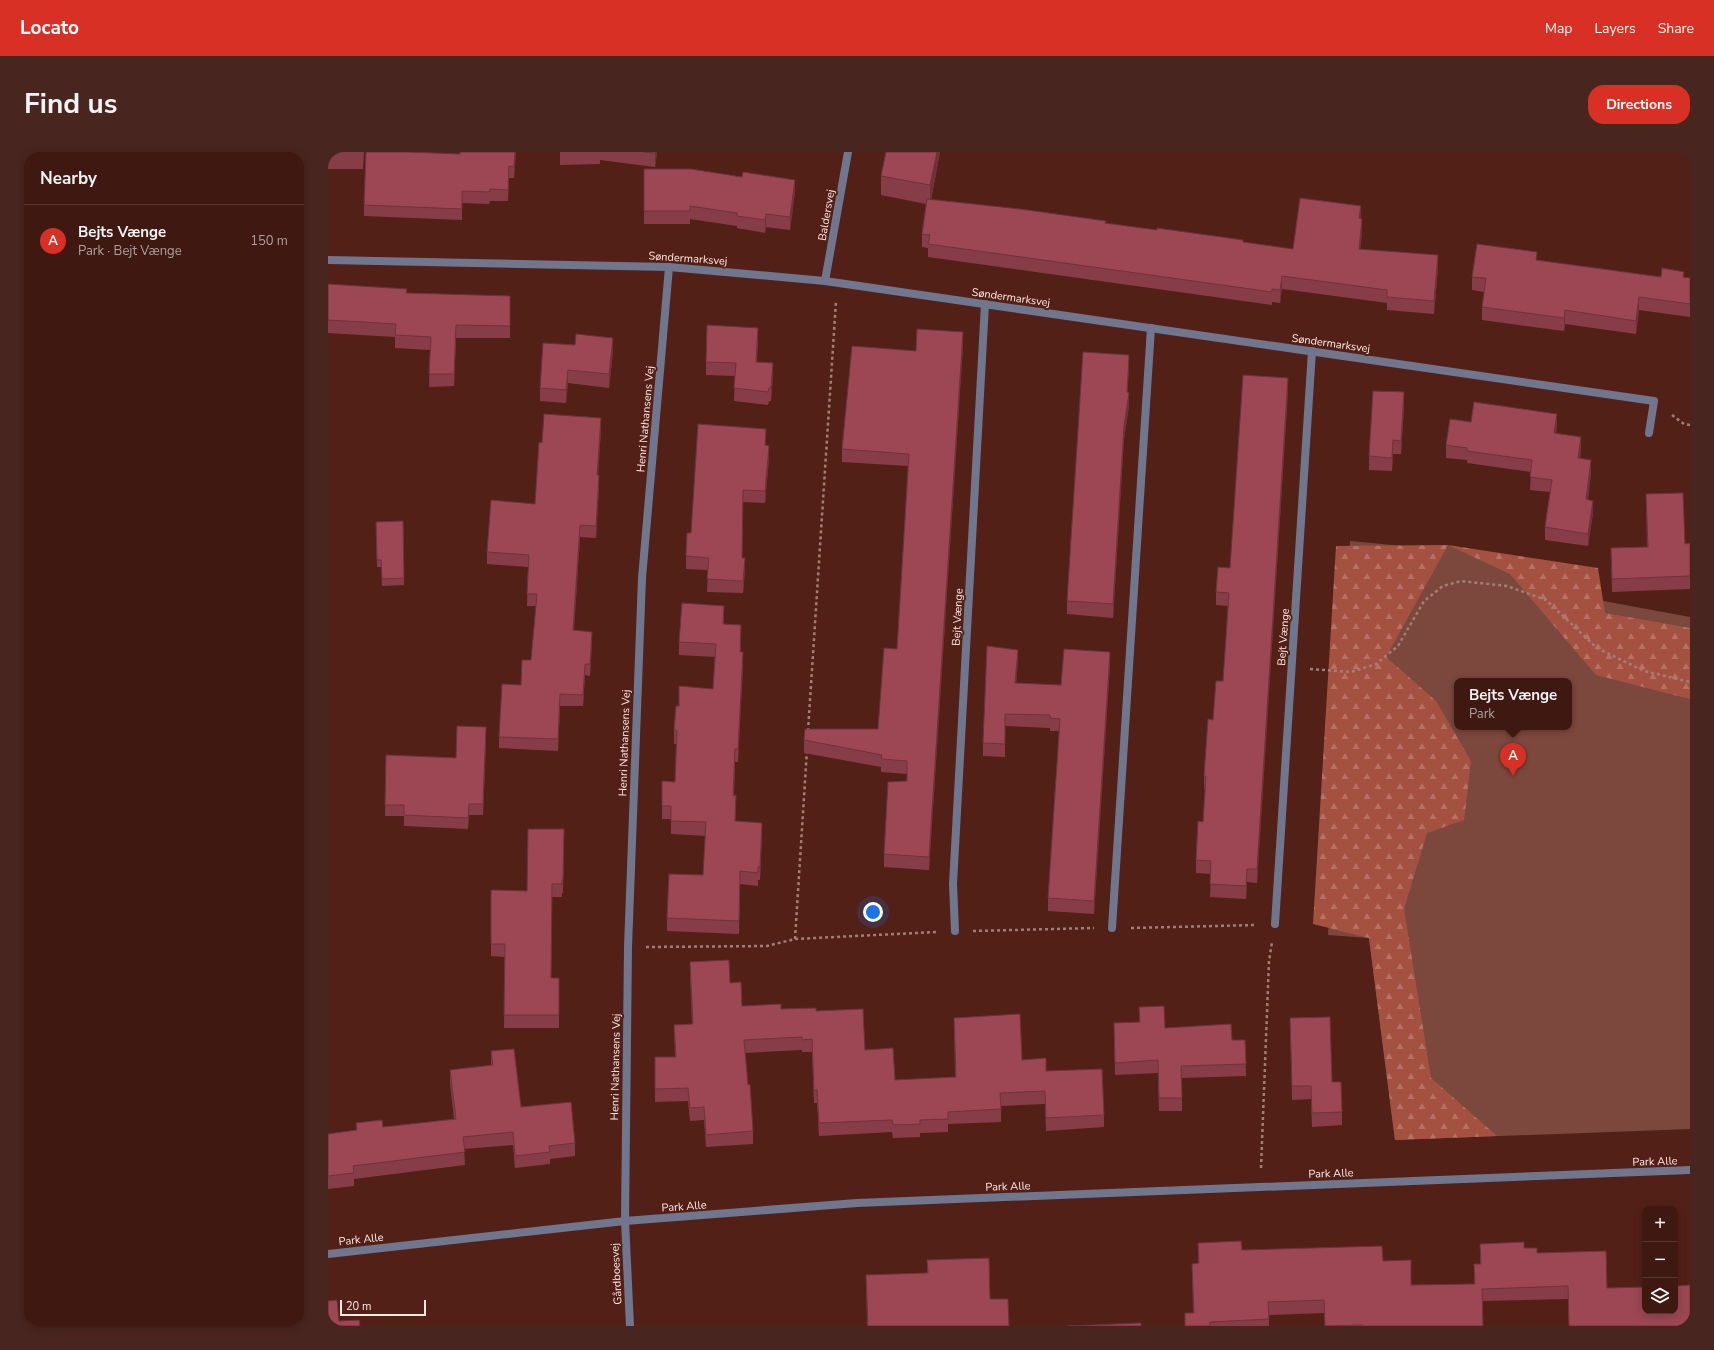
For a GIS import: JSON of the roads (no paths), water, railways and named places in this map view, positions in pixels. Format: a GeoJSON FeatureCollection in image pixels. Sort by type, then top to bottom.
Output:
{"type":"FeatureCollection","features":[{"type":"Feature","properties":{"kind":"street","name":"Baldersvej"},"geometry":{"type":"LineString","coordinates":[[825,281],[848,152]]}},
{"type":"Feature","properties":{"kind":"street","name":"Søndermarksvej"},"geometry":{"type":"LineString","coordinates":[[328,260],[670,267],[825,281],[1654,401],[1649,433]]}},
{"type":"Feature","properties":{"kind":"street","name":"Henri Nathansens Vej"},"geometry":{"type":"LineString","coordinates":[[625,1221],[628,947],[642,578],[670,267]]}},
{"type":"Feature","properties":{"kind":"street","name":"Bejt Vænge"},"geometry":{"type":"LineString","coordinates":[[955,931],[953,884],[986,304]]}},
{"type":"Feature","properties":{"kind":"street"},"geometry":{"type":"LineString","coordinates":[[1112,928],[1150,328]]}},
{"type":"Feature","properties":{"kind":"street","name":"Bejt Vænge"},"geometry":{"type":"LineString","coordinates":[[1275,924],[1312,351]]}},
{"type":"Feature","properties":{"kind":"street","name":"Park Alle"},"geometry":{"type":"LineString","coordinates":[[328,1254],[625,1221],[857,1203],[1690,1170]]}},
{"type":"Feature","properties":{"kind":"street","name":"Gårdboesvej"},"geometry":{"type":"LineString","coordinates":[[625,1221],[630,1326]]}},
{"type":"Feature","properties":{"kind":"place","name":"Bejts Vænge"},"geometry":{"type":"Point","coordinates":[1513,776]}}]}
